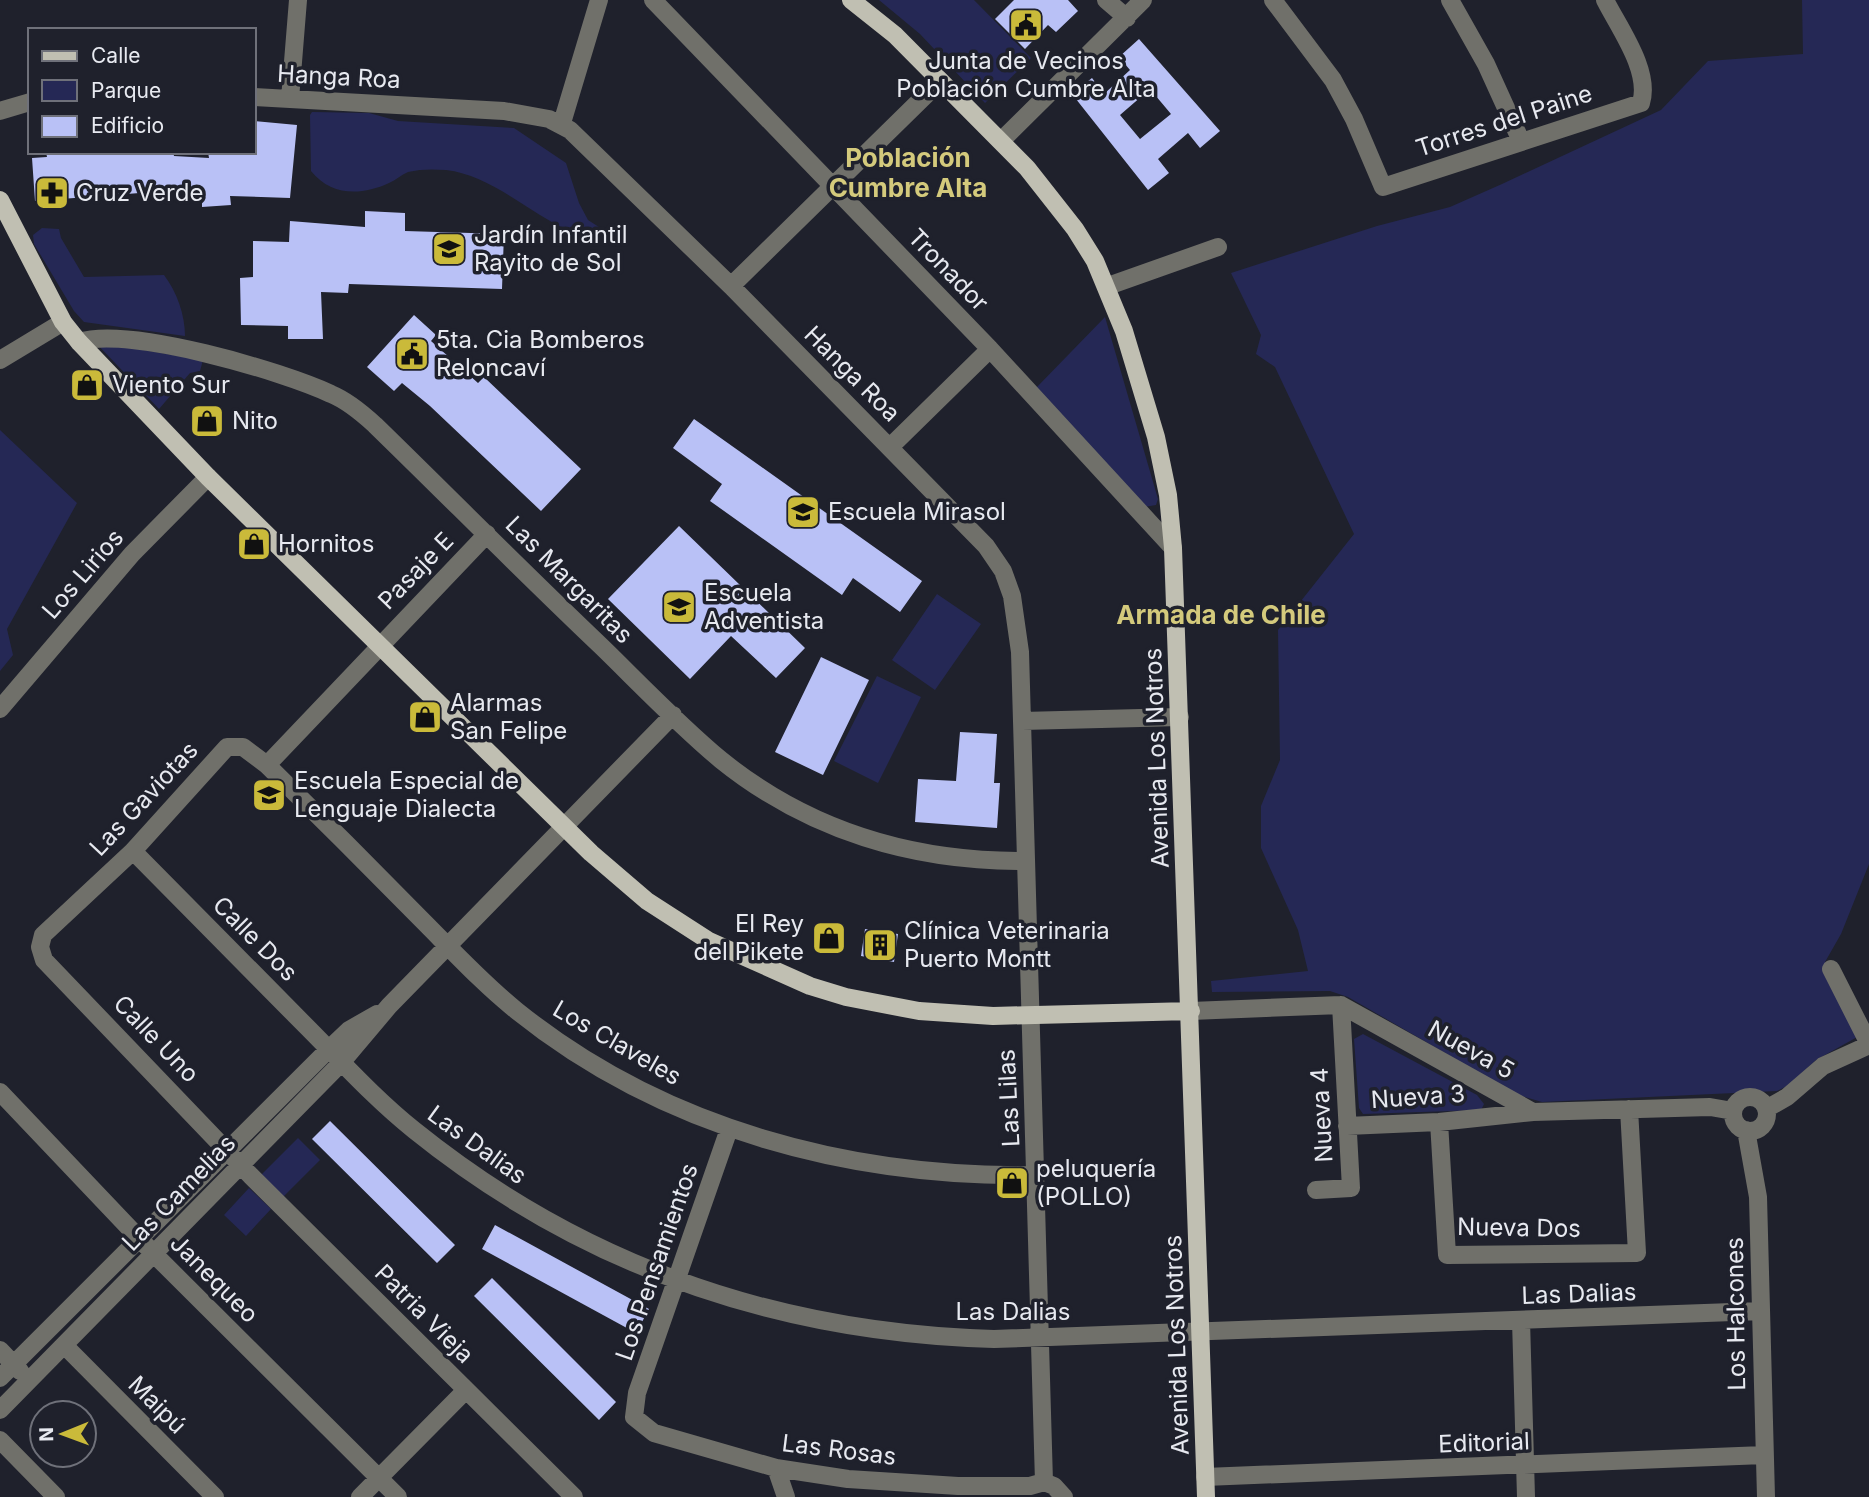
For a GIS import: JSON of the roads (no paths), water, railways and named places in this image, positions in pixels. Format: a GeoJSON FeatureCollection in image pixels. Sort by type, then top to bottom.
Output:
{"type":"FeatureCollection","features":[{"type":"Feature","properties":{"kind":"main road","name":"Avenida Los Notros"},"geometry":{"type":"LineString","coordinates":[[851,0],[895,35],[1001,141],[1075,229],[1108,286],[1156,437],[1168,495],[1173,548],[1206,1497]]}},
{"type":"Feature","properties":{"kind":"main road"},"geometry":{"type":"LineString","coordinates":[[0,200],[63,322],[79,342],[208,477],[380,643],[564,827],[618,878],[667,915],[709,941],[775,973],[834,993],[882,1005],[956,1014],[1191,1011]]}},
{"type":"Feature","properties":{"kind":"street"},"geometry":{"type":"LineString","coordinates":[[290,99],[298,0]]}},
{"type":"Feature","properties":{"kind":"street"},"geometry":{"type":"LineString","coordinates":[[562,123],[599,0]]}},
{"type":"Feature","properties":{"kind":"street","name":"Tronador"},"geometry":{"type":"LineString","coordinates":[[653,0],[990,349],[1173,548]]}},
{"type":"Feature","properties":{"kind":"street"},"geometry":{"type":"LineString","coordinates":[[1106,0],[1127,18]]}},
{"type":"Feature","properties":{"kind":"street"},"geometry":{"type":"LineString","coordinates":[[1001,141],[1143,0]]}},
{"type":"Feature","properties":{"kind":"street","name":"Torres del Paine"},"geometry":{"type":"LineString","coordinates":[[1273,0],[1333,80],[1354,119],[1383,187],[1641,103],[1644,90],[1638,68],[1605,0]]}},
{"type":"Feature","properties":{"kind":"street"},"geometry":{"type":"LineString","coordinates":[[1450,0],[1486,64],[1521,141]]}},
{"type":"Feature","properties":{"kind":"street"},"geometry":{"type":"LineString","coordinates":[[731,286],[940,81]]}},
{"type":"Feature","properties":{"kind":"street","name":"Hanga Roa"},"geometry":{"type":"LineString","coordinates":[[256,97],[504,111],[562,123],[731,286],[986,546],[1003,571],[1012,596],[1020,652],[1030,1015]]}},
{"type":"Feature","properties":{"kind":"street"},"geometry":{"type":"LineString","coordinates":[[0,111],[28,103]]}},
{"type":"Feature","properties":{"kind":"street"},"geometry":{"type":"LineString","coordinates":[[1108,286],[1218,247]]}},
{"type":"Feature","properties":{"kind":"street"},"geometry":{"type":"LineString","coordinates":[[0,360],[63,322]]}},
{"type":"Feature","properties":{"kind":"street","name":"Las Margaritas"},"geometry":{"type":"LineString","coordinates":[[79,342],[102,338],[165,346],[281,375],[334,395],[375,425],[527,576],[673,715],[747,779],[833,827],[926,855],[968,860],[1026,861]]}},
{"type":"Feature","properties":{"kind":"street"},"geometry":{"type":"LineString","coordinates":[[891,447],[990,349]]}},
{"type":"Feature","properties":{"kind":"street","name":"Los Lirios"},"geometry":{"type":"LineString","coordinates":[[0,709],[131,554],[208,477]]}},
{"type":"Feature","properties":{"kind":"street","name":"Pasaje E"},"geometry":{"type":"LineString","coordinates":[[380,643],[487,534]]}},
{"type":"Feature","properties":{"kind":"street"},"geometry":{"type":"LineString","coordinates":[[267,765],[380,643]]}},
{"type":"Feature","properties":{"kind":"street","name":"Las Camelias"},"geometry":{"type":"LineString","coordinates":[[0,1410],[341,1063],[389,1006],[673,715]]}},
{"type":"Feature","properties":{"kind":"street"},"geometry":{"type":"LineString","coordinates":[[1022,721],[1180,717]]}},
{"type":"Feature","properties":{"kind":"street","name":"Las Gaviotas"},"geometry":{"type":"LineString","coordinates":[[40,947],[43,935],[133,851],[227,747],[243,747],[267,765]]}},
{"type":"Feature","properties":{"kind":"street","name":"Los Claveles"},"geometry":{"type":"LineString","coordinates":[[267,765],[516,1010],[555,1038],[638,1088],[729,1129],[812,1153],[901,1170],[1037,1175]]}},
{"type":"Feature","properties":{"kind":"street","name":"Calle Dos"},"geometry":{"type":"LineString","coordinates":[[133,851],[341,1063]]}},
{"type":"Feature","properties":{"kind":"street","name":"Calle Uno"},"geometry":{"type":"LineString","coordinates":[[40,947],[44,960],[241,1164]]}},
{"type":"Feature","properties":{"kind":"street"},"geometry":{"type":"LineString","coordinates":[[1766,1109],[1759,1100],[1748,1097],[1738,1101],[1733,1111],[1737,1125],[1746,1130],[1762,1125],[1766,1109],[1787,1097],[1824,1066],[1869,1044],[1831,969]]}},
{"type":"Feature","properties":{"kind":"street"},"geometry":{"type":"LineString","coordinates":[[1191,1011],[1341,1005]]}},
{"type":"Feature","properties":{"kind":"street","name":"Nueva 5"},"geometry":{"type":"LineString","coordinates":[[1341,1005],[1533,1112]]}},
{"type":"Feature","properties":{"kind":"street","name":"Nueva 4"},"geometry":{"type":"LineString","coordinates":[[1316,1190],[1351,1188],[1341,1005]]}},
{"type":"Feature","properties":{"kind":"street","name":"Las Camelias"},"geometry":{"type":"LineString","coordinates":[[0,1378],[227,1148],[329,1049],[349,1030],[389,1006]]}},
{"type":"Feature","properties":{"kind":"street","name":"Las Lilas"},"geometry":{"type":"LineString","coordinates":[[1030,1015],[1045,1477]]}},
{"type":"Feature","properties":{"kind":"street","name":"Las Dalias"},"geometry":{"type":"LineString","coordinates":[[341,1063],[412,1129],[493,1189],[580,1239],[676,1281],[761,1308],[853,1328],[947,1337],[1041,1337],[1760,1311]]}},
{"type":"Feature","properties":{"kind":"street","name":"Janequeo"},"geometry":{"type":"LineString","coordinates":[[0,1092],[139,1239],[398,1497]]}},
{"type":"Feature","properties":{"kind":"street"},"geometry":{"type":"LineString","coordinates":[[1533,1112],[1710,1107],[1733,1111]]}},
{"type":"Feature","properties":{"kind":"street","name":"Nueva Dos"},"geometry":{"type":"LineString","coordinates":[[1439,1122],[1447,1255],[1637,1253],[1629,1109]]}},
{"type":"Feature","properties":{"kind":"street","name":"Nueva 3"},"geometry":{"type":"LineString","coordinates":[[1347,1126],[1439,1122],[1533,1112]]}},
{"type":"Feature","properties":{"kind":"street","name":"Los Pensamientos"},"geometry":{"type":"LineString","coordinates":[[634,1411],[637,1393],[729,1129]]}},
{"type":"Feature","properties":{"kind":"street","name":"Los Halcones"},"geometry":{"type":"LineString","coordinates":[[1746,1130],[1758,1197],[1766,1497]]}},
{"type":"Feature","properties":{"kind":"street","name":"Patria Vieja"},"geometry":{"type":"LineString","coordinates":[[241,1164],[574,1497]]}},
{"type":"Feature","properties":{"kind":"street"},"geometry":{"type":"LineString","coordinates":[[1521,1320],[1526,1497]]}},
{"type":"Feature","properties":{"kind":"street","name":"Maipú"},"geometry":{"type":"LineString","coordinates":[[65,1346],[215,1497]]}},
{"type":"Feature","properties":{"kind":"street"},"geometry":{"type":"LineString","coordinates":[[0,1350],[30,1381]]}},
{"type":"Feature","properties":{"kind":"street"},"geometry":{"type":"LineString","coordinates":[[360,1497],[466,1390]]}},
{"type":"Feature","properties":{"kind":"street","name":"Las Rosas"},"geometry":{"type":"LineString","coordinates":[[634,1411],[638,1422],[654,1433],[776,1468],[839,1478],[958,1486],[1020,1486],[1045,1477]]}},
{"type":"Feature","properties":{"kind":"street"},"geometry":{"type":"LineString","coordinates":[[0,1440],[56,1497]]}},
{"type":"Feature","properties":{"kind":"street","name":"Editorial"},"geometry":{"type":"LineString","coordinates":[[1205,1477],[1764,1455]]}},
{"type":"Feature","properties":{"kind":"street"},"geometry":{"type":"LineString","coordinates":[[776,1468],[786,1497]]}},
{"type":"Feature","properties":{"kind":"street"},"geometry":{"type":"LineString","coordinates":[[1045,1477],[1064,1497]]}},
{"type":"Feature","properties":{"kind":"place","name":"Junta de Vecinos Población Cumbre Alta"},"geometry":{"type":"Point","coordinates":[1026,25]}},
{"type":"Feature","properties":{"kind":"place","name":"Cruz Verde"},"geometry":{"type":"Point","coordinates":[52,193]}},
{"type":"Feature","properties":{"kind":"place","name":"Jardín Infantil Rayito de Sol"},"geometry":{"type":"Point","coordinates":[449,249]}},
{"type":"Feature","properties":{"kind":"place","name":"5ta. Cia Bomberos Reloncaví"},"geometry":{"type":"Point","coordinates":[412,354]}},
{"type":"Feature","properties":{"kind":"place","name":"Viento Sur"},"geometry":{"type":"Point","coordinates":[87,385]}},
{"type":"Feature","properties":{"kind":"place","name":"Nito"},"geometry":{"type":"Point","coordinates":[207,421]}},
{"type":"Feature","properties":{"kind":"place","name":"Escuela Mirasol"},"geometry":{"type":"Point","coordinates":[803,512]}},
{"type":"Feature","properties":{"kind":"place","name":"Hornitos"},"geometry":{"type":"Point","coordinates":[254,544]}},
{"type":"Feature","properties":{"kind":"place","name":"Escuela Adventista"},"geometry":{"type":"Point","coordinates":[679,607]}},
{"type":"Feature","properties":{"kind":"place","name":"Alarmas San Felipe"},"geometry":{"type":"Point","coordinates":[425,717]}},
{"type":"Feature","properties":{"kind":"place","name":"Escuela Especial de Lenguaje Dialecta"},"geometry":{"type":"Point","coordinates":[269,795]}},
{"type":"Feature","properties":{"kind":"place","name":"El Rey del Pikete"},"geometry":{"type":"Point","coordinates":[829,938]}},
{"type":"Feature","properties":{"kind":"place","name":"Clínica Veterinaria Puerto Montt"},"geometry":{"type":"Point","coordinates":[880,945]}},
{"type":"Feature","properties":{"kind":"place","name":"peluquería (POLLO)"},"geometry":{"type":"Point","coordinates":[1012,1183]}},
{"type":"Feature","properties":{"kind":"district","name":"Población Cumbre Alta"},"geometry":{"type":"Point","coordinates":[908,173]}},
{"type":"Feature","properties":{"kind":"district","name":"Armada de Chile"},"geometry":{"type":"Point","coordinates":[1221,615]}}]}
